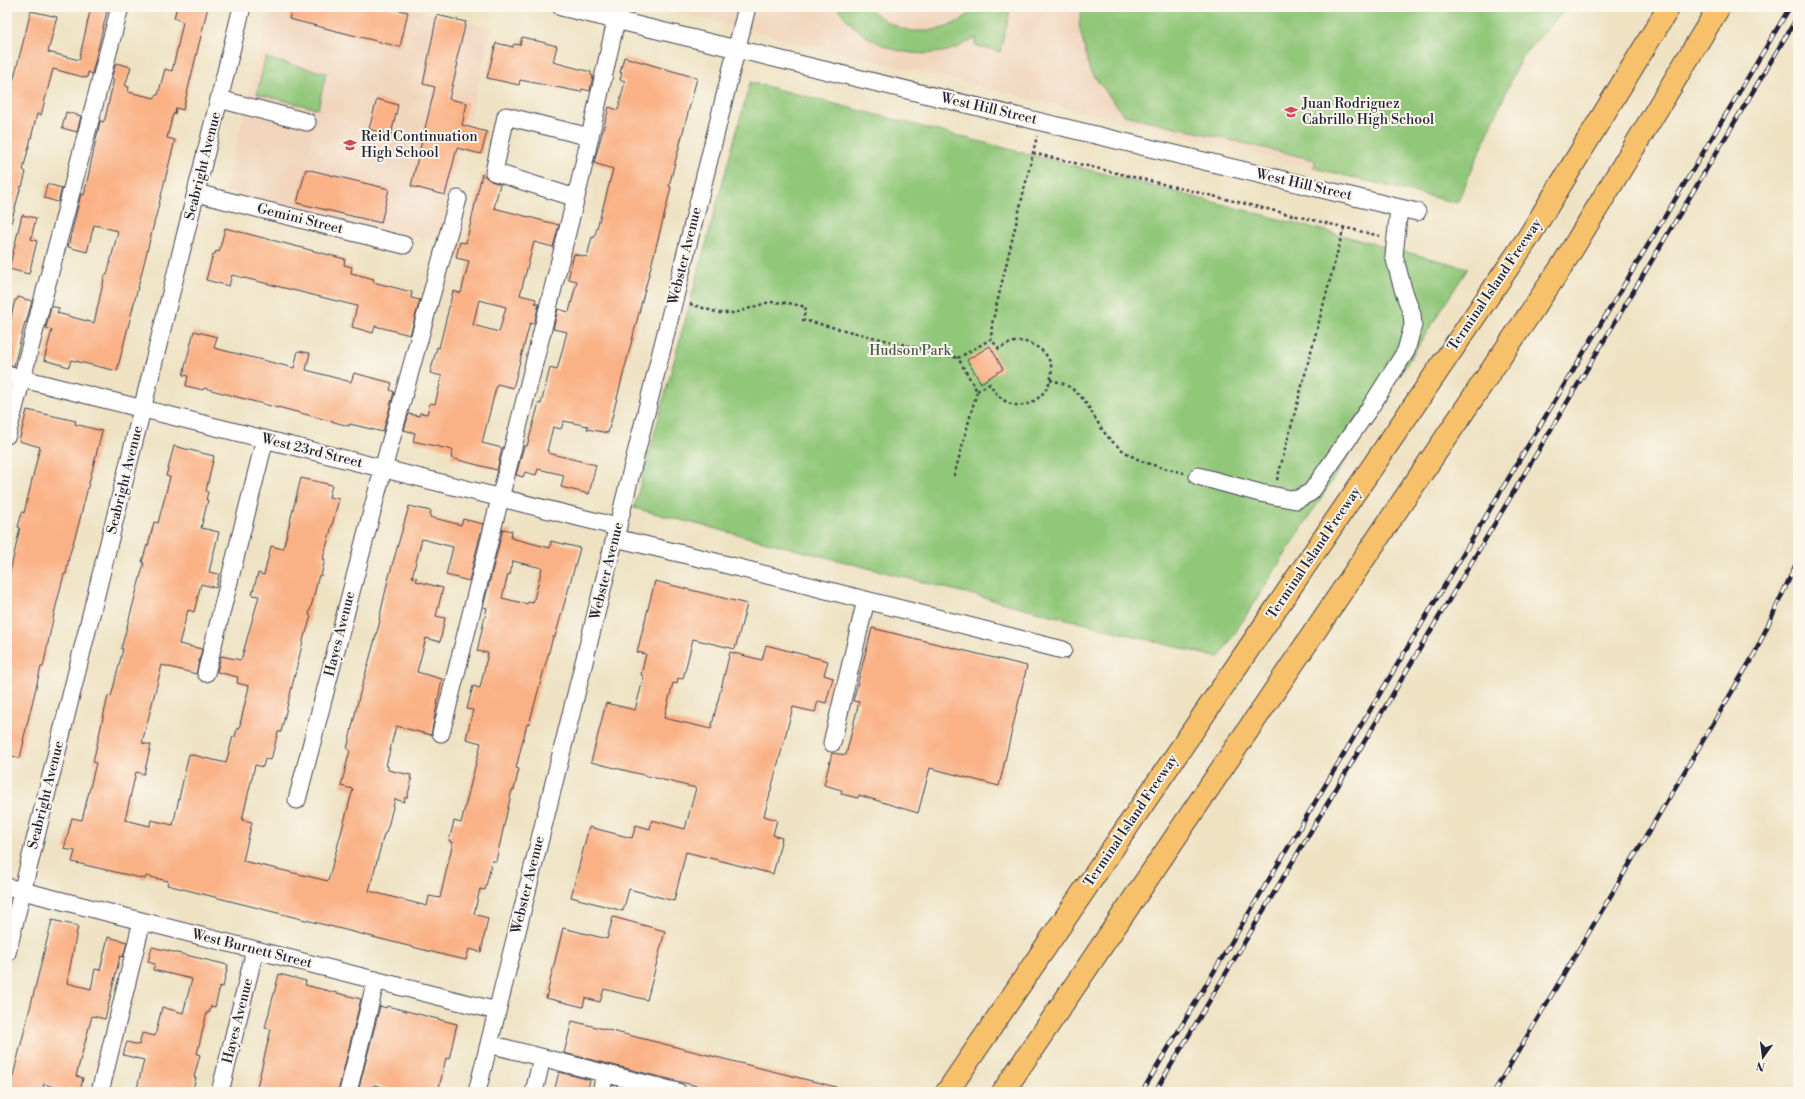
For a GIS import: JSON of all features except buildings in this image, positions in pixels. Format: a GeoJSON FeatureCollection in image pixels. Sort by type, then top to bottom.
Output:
{"type":"FeatureCollection","features":[{"type":"Feature","properties":{"kind":"highway","name":"Terminal Island Freeway"},"geometry":{"type":"LineString","coordinates":[[947,1092],[1528,238],[1669,7]]}},
{"type":"Feature","properties":{"kind":"highway"},"geometry":{"type":"LineString","coordinates":[[1003,1092],[1562,266],[1719,7]]}},
{"type":"Feature","properties":{"kind":"street"},"geometry":{"type":"LineString","coordinates":[[7,435],[14,377],[120,7]]}},
{"type":"Feature","properties":{"kind":"street","name":"Seabright Avenue"},"geometry":{"type":"LineString","coordinates":[[7,953],[15,889],[142,409],[242,7]]}},
{"type":"Feature","properties":{"kind":"street","name":"West Hill Street"},"geometry":{"type":"LineString","coordinates":[[561,7],[618,14],[737,49],[1417,212]]}},
{"type":"Feature","properties":{"kind":"street","name":"Webster Avenue"},"geometry":{"type":"LineString","coordinates":[[477,1092],[747,7]]}},
{"type":"Feature","properties":{"kind":"street"},"geometry":{"type":"LineString","coordinates":[[440,733],[576,198],[618,14]]}},
{"type":"Feature","properties":{"kind":"street"},"geometry":{"type":"LineString","coordinates":[[219,99],[267,110],[307,122]]}},
{"type":"Feature","properties":{"kind":"street"},"geometry":{"type":"LineString","coordinates":[[576,198],[494,172],[506,116],[590,137]]}},
{"type":"Feature","properties":{"kind":"street","name":"Gemini Street"},"geometry":{"type":"LineString","coordinates":[[196,193],[404,245]]}},
{"type":"Feature","properties":{"kind":"street","name":"Hayes Avenue"},"geometry":{"type":"LineString","coordinates":[[297,800],[383,468],[458,199]]}},
{"type":"Feature","properties":{"kind":"street"},"geometry":{"type":"LineString","coordinates":[[1198,476],[1296,500],[1311,492],[1371,406],[1406,351],[1413,325],[1412,314],[1394,256],[1399,208]]}},
{"type":"Feature","properties":{"kind":"street","name":"West 23rd Street"},"geometry":{"type":"LineString","coordinates":[[14,377],[500,498],[616,532],[866,600],[1063,650]]}},
{"type":"Feature","properties":{"kind":"street"},"geometry":{"type":"LineString","coordinates":[[206,672],[265,439]]}},
{"type":"Feature","properties":{"kind":"street"},"geometry":{"type":"LineString","coordinates":[[832,743],[866,600]]}},
{"type":"Feature","properties":{"kind":"street","name":"West Burnett Street"},"geometry":{"type":"LineString","coordinates":[[15,889],[497,1011]]}},
{"type":"Feature","properties":{"kind":"street"},"geometry":{"type":"LineString","coordinates":[[100,1092],[142,922]]}},
{"type":"Feature","properties":{"kind":"street","name":"Hayes Avenue"},"geometry":{"type":"LineString","coordinates":[[220,1092],[255,950]]}},
{"type":"Feature","properties":{"kind":"street"},"geometry":{"type":"LineString","coordinates":[[348,1092],[376,980]]}},
{"type":"Feature","properties":{"kind":"street"},"geometry":{"type":"LineString","coordinates":[[489,1044],[605,1074],[648,1088],[678,1092]]}},
{"type":"Feature","properties":{"kind":"street"},"geometry":{"type":"LineString","coordinates":[[534,1092],[542,1058]]}},
{"type":"Feature","properties":{"kind":"street"},"geometry":{"type":"LineString","coordinates":[[601,1092],[605,1074]]}},
{"type":"Feature","properties":{"kind":"path"},"geometry":{"type":"LineString","coordinates":[[954,476],[978,391],[990,384],[995,394],[1003,400],[1013,404],[1024,405],[1034,402],[1043,395],[1052,375],[1046,354],[1038,347],[1028,342],[1018,341],[1008,343],[999,349],[991,339],[992,324],[1040,122]]}},
{"type":"Feature","properties":{"kind":"path"},"geometry":{"type":"LineString","coordinates":[[1033,153],[1396,240]]}},
{"type":"Feature","properties":{"kind":"path"},"geometry":{"type":"LineString","coordinates":[[1273,495],[1344,228]]}},
{"type":"Feature","properties":{"kind":"path"},"geometry":{"type":"LineString","coordinates":[[674,299],[719,313],[735,313],[769,302],[788,303],[806,307],[803,320],[958,358],[991,339]]}},
{"type":"Feature","properties":{"kind":"path"},"geometry":{"type":"LineString","coordinates":[[958,358],[978,391]]}},
{"type":"Feature","properties":{"kind":"path"},"geometry":{"type":"LineString","coordinates":[[1050,380],[1070,388],[1081,398],[1088,405],[1104,431],[1113,442],[1132,457],[1143,463],[1198,476]]}},
{"type":"Feature","properties":{"kind":"shaded area","name":"Reid Continuation High School"},"geometry":{"type":"Polygon","coordinates":[[[270,7],[407,7],[492,28],[438,242],[225,192],[270,7]]]}},
{"type":"Feature","properties":{"kind":"shaded area","name":"Juan Rodriguez Cabrillo High School"},"geometry":{"type":"Polygon","coordinates":[[[654,7],[1568,7],[1522,56],[1457,203],[654,7]]]}},
{"type":"Feature","properties":{"kind":"green space"},"geometry":{"type":"Polygon","coordinates":[[[837,7],[867,7],[884,20],[898,27],[911,31],[928,31],[944,28],[960,21],[977,7],[1011,7],[1000,52],[975,45],[976,38],[954,49],[937,53],[921,54],[889,48],[874,41],[860,32],[837,7]]]}},
{"type":"Feature","properties":{"kind":"green space","name":"Juan Rodriguez Cabrillo High School"},"geometry":{"type":"Polygon","coordinates":[[[1083,7],[1568,7],[1522,56],[1457,203],[1314,168],[1315,160],[1124,115],[1090,71],[1079,25],[1083,7]]]}},
{"type":"Feature","properties":{"kind":"green space"},"geometry":{"type":"Polygon","coordinates":[[[265,58],[326,73],[318,109],[257,94],[265,58]]]}},
{"type":"Feature","properties":{"kind":"green space","name":"Hudson Park"},"geometry":{"type":"Polygon","coordinates":[[[750,82],[1468,268],[1219,658],[634,508],[750,82]]]}},
{"type":"Feature","properties":{"kind":"railway"},"geometry":{"type":"LineString","coordinates":[[1142,1092],[1790,7]]}},
{"type":"Feature","properties":{"kind":"railway"},"geometry":{"type":"LineString","coordinates":[[1155,1092],[1798,16]]}},
{"type":"Feature","properties":{"kind":"railway"},"geometry":{"type":"LineString","coordinates":[[1494,1092],[1755,653],[1798,560]]}},
{"type":"Feature","properties":{"kind":"place","name":"Juan Rodriguez Cabrillo High School"},"geometry":{"type":"Point","coordinates":[1291,112]}},
{"type":"Feature","properties":{"kind":"place","name":"Reid Continuation High School"},"geometry":{"type":"Point","coordinates":[350,145]}}]}
